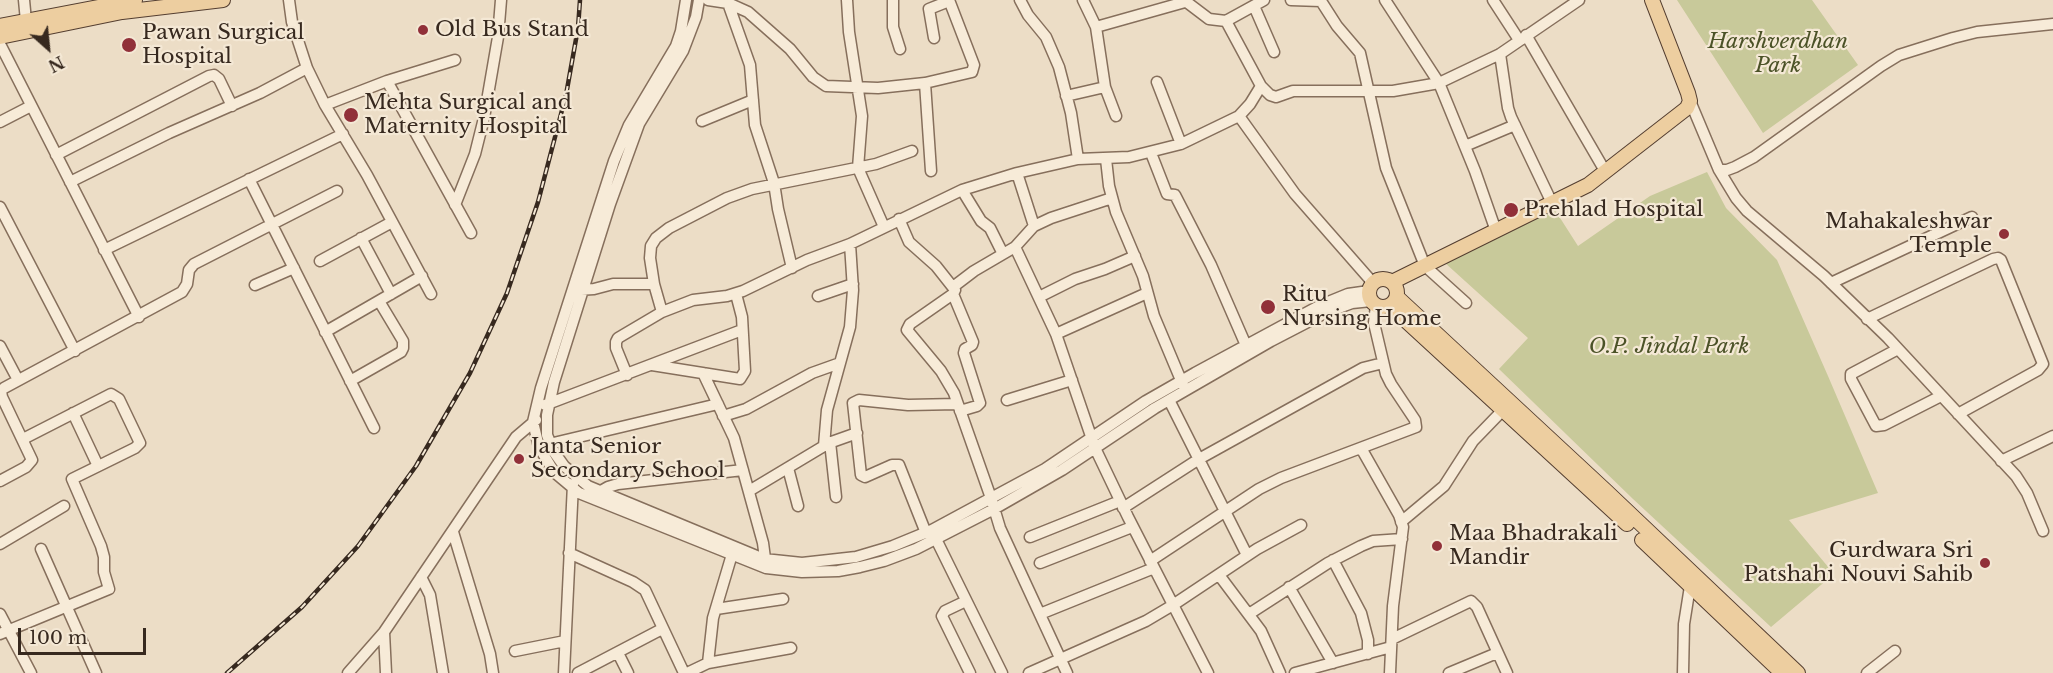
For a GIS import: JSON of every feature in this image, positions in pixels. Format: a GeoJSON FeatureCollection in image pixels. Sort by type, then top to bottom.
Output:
{"type":"FeatureCollection","features":[{"type":"Feature","properties":{"kind":"main road"},"geometry":{"type":"LineString","coordinates":[[0,26],[135,0]]}},
{"type":"Feature","properties":{"kind":"main road"},"geometry":{"type":"LineString","coordinates":[[0,37],[154,4],[223,0]]}},
{"type":"Feature","properties":{"kind":"main road"},"geometry":{"type":"LineString","coordinates":[[1379,298],[1397,289],[1392,282],[1588,185],[1687,108],[1689,101],[1685,84],[1652,0]]}},
{"type":"Feature","properties":{"kind":"main road"},"geometry":{"type":"LineString","coordinates":[[1379,298],[1617,515],[1798,673]]}},
{"type":"Feature","properties":{"kind":"main road"},"geometry":{"type":"LineString","coordinates":[[1379,298],[1582,468],[1782,673]]}},
{"type":"Feature","properties":{"kind":"street"},"geometry":{"type":"LineString","coordinates":[[24,0],[26,21]]}},
{"type":"Feature","properties":{"kind":"street"},"geometry":{"type":"LineString","coordinates":[[289,0],[292,22],[307,68],[325,105],[431,294]]}},
{"type":"Feature","properties":{"kind":"street"},"geometry":{"type":"LineString","coordinates":[[455,205],[475,154],[484,118],[498,37],[501,0]]}},
{"type":"Feature","properties":{"kind":"street"},"geometry":{"type":"LineString","coordinates":[[599,496],[564,466],[550,444],[547,435],[548,409],[614,161],[629,125],[676,46],[686,0]]}},
{"type":"Feature","properties":{"kind":"street"},"geometry":{"type":"LineString","coordinates":[[699,0],[683,51],[639,124],[578,290],[533,422],[539,447],[554,472],[572,488],[579,493],[599,496],[766,563],[802,563],[856,557],[931,534],[993,504],[1045,469],[1169,400],[1183,386]]}},
{"type":"Feature","properties":{"kind":"street"},"geometry":{"type":"LineString","coordinates":[[708,0],[728,3],[748,12],[790,49],[818,82],[826,86],[857,88],[901,86],[968,74],[974,69],[949,0],[928,9],[934,39]]}},
{"type":"Feature","properties":{"kind":"street"},"geometry":{"type":"LineString","coordinates":[[847,0],[862,116],[858,168],[884,227]]}},
{"type":"Feature","properties":{"kind":"street"},"geometry":{"type":"LineString","coordinates":[[893,0],[893,27],[900,49]]}},
{"type":"Feature","properties":{"kind":"street"},"geometry":{"type":"LineString","coordinates":[[1020,0],[1028,15],[1046,37],[1059,67],[1078,159]]}},
{"type":"Feature","properties":{"kind":"street"},"geometry":{"type":"LineString","coordinates":[[1083,0],[1096,27],[1105,87],[1116,116]]}},
{"type":"Feature","properties":{"kind":"street"},"geometry":{"type":"LineString","coordinates":[[1291,0],[1317,0],[1324,5],[1337,26],[1360,53],[1386,168],[1425,266],[1466,303]]}},
{"type":"Feature","properties":{"kind":"street"},"geometry":{"type":"LineString","coordinates":[[1385,0],[1439,83],[1496,231]]}},
{"type":"Feature","properties":{"kind":"street"},"geometry":{"type":"LineString","coordinates":[[1493,0],[1522,38],[1605,171]]}},
{"type":"Feature","properties":{"kind":"street"},"geometry":{"type":"LineString","coordinates":[[1226,21],[1261,86],[1270,95],[1276,97],[1293,91],[1393,91],[1439,83],[1500,54],[1579,0]]}},
{"type":"Feature","properties":{"kind":"street"},"geometry":{"type":"LineString","coordinates":[[1096,27],[1185,1],[1209,19],[1226,21],[1259,3],[1274,52]]}},
{"type":"Feature","properties":{"kind":"street"},"geometry":{"type":"LineString","coordinates":[[728,3],[750,65],[757,131],[774,183],[777,209],[792,268]]}},
{"type":"Feature","properties":{"kind":"street"},"geometry":{"type":"LineString","coordinates":[[1719,170],[1727,170],[1744,163],[1899,55],[1977,32],[2053,24]]}},
{"type":"Feature","properties":{"kind":"street"},"geometry":{"type":"LineString","coordinates":[[0,44],[139,316]]}},
{"type":"Feature","properties":{"kind":"street"},"geometry":{"type":"LineString","coordinates":[[1500,54],[1508,108],[1552,203]]}},
{"type":"Feature","properties":{"kind":"street"},"geometry":{"type":"LineString","coordinates":[[325,105],[387,81],[455,60]]}},
{"type":"Feature","properties":{"kind":"street"},"geometry":{"type":"LineString","coordinates":[[70,182],[307,68]]}},
{"type":"Feature","properties":{"kind":"street"},"geometry":{"type":"LineString","coordinates":[[56,155],[209,76],[214,75],[219,79],[232,106]]}},
{"type":"Feature","properties":{"kind":"street"},"geometry":{"type":"LineString","coordinates":[[387,81],[471,233]]}},
{"type":"Feature","properties":{"kind":"street"},"geometry":{"type":"LineString","coordinates":[[1157,82],[1181,144]]}},
{"type":"Feature","properties":{"kind":"street"},"geometry":{"type":"LineString","coordinates":[[926,83],[931,171]]}},
{"type":"Feature","properties":{"kind":"street"},"geometry":{"type":"LineString","coordinates":[[627,375],[616,348],[618,338],[662,312],[693,300],[736,294],[807,260],[850,244],[962,190],[1017,173],[1078,159],[1106,159],[1150,153],[1181,144],[1239,116],[1261,86]]}},
{"type":"Feature","properties":{"kind":"street"},"geometry":{"type":"LineString","coordinates":[[1066,96],[1105,87]]}},
{"type":"Feature","properties":{"kind":"street"},"geometry":{"type":"LineString","coordinates":[[702,121],[753,100]]}},
{"type":"Feature","properties":{"kind":"street"},"geometry":{"type":"LineString","coordinates":[[1689,101],[1719,170],[1736,198],[1747,211],[1831,283],[1867,318],[2022,483],[2043,531]]}},
{"type":"Feature","properties":{"kind":"street"},"geometry":{"type":"LineString","coordinates":[[0,122],[31,106]]}},
{"type":"Feature","properties":{"kind":"street"},"geometry":{"type":"LineString","coordinates":[[1239,116],[1295,194],[1379,298]]}},
{"type":"Feature","properties":{"kind":"street"},"geometry":{"type":"LineString","coordinates":[[1465,146],[1515,125]]}},
{"type":"Feature","properties":{"kind":"street"},"geometry":{"type":"LineString","coordinates":[[104,250],[343,134]]}},
{"type":"Feature","properties":{"kind":"street"},"geometry":{"type":"LineString","coordinates":[[662,312],[654,284],[650,258],[651,246],[656,238],[669,228],[727,198],[774,183],[858,168],[912,151]]}},
{"type":"Feature","properties":{"kind":"street"},"geometry":{"type":"LineString","coordinates":[[1150,153],[1167,194],[1174,194],[1210,265],[1247,350]]}},
{"type":"Feature","properties":{"kind":"street"},"geometry":{"type":"LineString","coordinates":[[1106,159],[1112,198],[1135,256],[1154,316],[1183,386]]}},
{"type":"Feature","properties":{"kind":"street"},"geometry":{"type":"LineString","coordinates":[[1017,173],[1034,226]]}},
{"type":"Feature","properties":{"kind":"street"},"geometry":{"type":"LineString","coordinates":[[249,179],[374,428]]}},
{"type":"Feature","properties":{"kind":"street"},"geometry":{"type":"LineString","coordinates":[[962,190],[978,218],[990,228],[1003,254]]}},
{"type":"Feature","properties":{"kind":"street"},"geometry":{"type":"LineString","coordinates":[[0,481],[31,464],[30,455],[2,397],[2,391],[18,380],[182,292],[187,285],[189,270],[194,264],[337,191]]}},
{"type":"Feature","properties":{"kind":"street"},"geometry":{"type":"LineString","coordinates":[[1066,673],[1000,528],[949,382],[907,330],[910,324],[974,271],[1015,247],[1034,226],[1112,198]]}},
{"type":"Feature","properties":{"kind":"street"},"geometry":{"type":"LineString","coordinates":[[0,209],[75,351]]}},
{"type":"Feature","properties":{"kind":"street"},"geometry":{"type":"LineString","coordinates":[[1831,283],[1971,217]]}},
{"type":"Feature","properties":{"kind":"street"},"geometry":{"type":"LineString","coordinates":[[899,219],[909,242],[936,266],[953,290],[973,342],[964,353],[980,403],[977,406],[958,407],[855,401],[861,475],[866,477],[892,465],[899,465],[931,534],[1002,673]]}},
{"type":"Feature","properties":{"kind":"street"},"geometry":{"type":"LineString","coordinates":[[320,261],[392,222]]}},
{"type":"Feature","properties":{"kind":"street"},"geometry":{"type":"LineString","coordinates":[[361,238],[391,294]]}},
{"type":"Feature","properties":{"kind":"street"},"geometry":{"type":"LineString","coordinates":[[836,497],[827,444],[827,410],[850,327],[853,284],[850,244]]}},
{"type":"Feature","properties":{"kind":"street"},"geometry":{"type":"LineString","coordinates":[[1015,247],[1056,334],[1093,443],[1132,526],[1208,673]]}},
{"type":"Feature","properties":{"kind":"street"},"geometry":{"type":"LineString","coordinates":[[1039,297],[1075,279],[1135,256]]}},
{"type":"Feature","properties":{"kind":"street"},"geometry":{"type":"LineString","coordinates":[[1867,318],[1993,260],[1998,258],[2001,260],[2043,364],[2038,370],[1958,414]]}},
{"type":"Feature","properties":{"kind":"street"},"geometry":{"type":"LineString","coordinates":[[255,285],[294,268]]}},
{"type":"Feature","properties":{"kind":"street"},"geometry":{"type":"LineString","coordinates":[[325,332],[422,276]]}},
{"type":"Feature","properties":{"kind":"street"},"geometry":{"type":"LineString","coordinates":[[578,290],[613,284],[654,284]]}},
{"type":"Feature","properties":{"kind":"street"},"geometry":{"type":"LineString","coordinates":[[818,296],[853,284]]}},
{"type":"Feature","properties":{"kind":"street"},"geometry":{"type":"LineString","coordinates":[[1056,334],[1147,293]]}},
{"type":"Feature","properties":{"kind":"street"},"geometry":{"type":"LineString","coordinates":[[652,365],[740,379],[745,371],[742,317],[736,294]]}},
{"type":"Feature","properties":{"kind":"street"},"geometry":{"type":"LineString","coordinates":[[1093,443],[1146,401],[1183,386],[1247,350],[1325,313],[1352,303],[1379,298]]}},
{"type":"Feature","properties":{"kind":"street"},"geometry":{"type":"LineString","coordinates":[[1040,615],[1152,564],[1225,511],[1281,478],[1416,427],[1415,420],[1390,384],[1383,363],[1374,323],[1379,298]]}},
{"type":"Feature","properties":{"kind":"street"},"geometry":{"type":"LineString","coordinates":[[350,381],[400,352],[403,348],[403,341],[379,301]]}},
{"type":"Feature","properties":{"kind":"street"},"geometry":{"type":"LineString","coordinates":[[348,673],[384,632],[516,437],[533,422],[548,409],[742,330]]}},
{"type":"Feature","properties":{"kind":"street"},"geometry":{"type":"LineString","coordinates":[[0,345],[18,380]]}},
{"type":"Feature","properties":{"kind":"street"},"geometry":{"type":"LineString","coordinates":[[1898,349],[1851,374],[1851,379],[1876,426],[1884,425],[1941,396]]}},
{"type":"Feature","properties":{"kind":"street"},"geometry":{"type":"LineString","coordinates":[[723,416],[746,409],[812,373],[840,363]]}},
{"type":"Feature","properties":{"kind":"street"},"geometry":{"type":"LineString","coordinates":[[1030,537],[1122,504],[1363,368],[1383,363]]}},
{"type":"Feature","properties":{"kind":"street"},"geometry":{"type":"LineString","coordinates":[[703,373],[734,438],[766,563]]}},
{"type":"Feature","properties":{"kind":"street"},"geometry":{"type":"LineString","coordinates":[[1007,400],[1072,380]]}},
{"type":"Feature","properties":{"kind":"street"},"geometry":{"type":"LineString","coordinates":[[4,632],[110,587],[104,572],[104,556],[101,546],[72,482],[74,477],[135,448],[140,443],[115,394],[22,439]]}},
{"type":"Feature","properties":{"kind":"street"},"geometry":{"type":"LineString","coordinates":[[1169,400],[1247,555]]}},
{"type":"Feature","properties":{"kind":"street"},"geometry":{"type":"LineString","coordinates":[[539,447],[718,404]]}},
{"type":"Feature","properties":{"kind":"street"},"geometry":{"type":"LineString","coordinates":[[537,408],[548,409]]}},
{"type":"Feature","properties":{"kind":"street"},"geometry":{"type":"LineString","coordinates":[[1401,522],[1444,486],[1473,441],[1503,410]]}},
{"type":"Feature","properties":{"kind":"street"},"geometry":{"type":"LineString","coordinates":[[73,413],[98,466]]}},
{"type":"Feature","properties":{"kind":"street"},"geometry":{"type":"LineString","coordinates":[[0,421],[10,415]]}},
{"type":"Feature","properties":{"kind":"street"},"geometry":{"type":"LineString","coordinates":[[749,492],[827,444],[857,433]]}},
{"type":"Feature","properties":{"kind":"street"},"geometry":{"type":"LineString","coordinates":[[2001,461],[2053,436]]}},
{"type":"Feature","properties":{"kind":"street"},"geometry":{"type":"LineString","coordinates":[[1360,448],[1401,522],[1402,539],[1397,569],[1390,673]]}},
{"type":"Feature","properties":{"kind":"street"},"geometry":{"type":"LineString","coordinates":[[788,468],[798,506]]}},
{"type":"Feature","properties":{"kind":"street"},"geometry":{"type":"LineString","coordinates":[[599,496],[608,486],[618,484],[743,470]]}},
{"type":"Feature","properties":{"kind":"street"},"geometry":{"type":"LineString","coordinates":[[564,673],[574,475]]}},
{"type":"Feature","properties":{"kind":"street"},"geometry":{"type":"LineString","coordinates":[[0,544],[64,506]]}},
{"type":"Feature","properties":{"kind":"street"},"geometry":{"type":"LineString","coordinates":[[1029,673],[1146,621],[1247,555],[1301,525]]}},
{"type":"Feature","properties":{"kind":"street"},"geometry":{"type":"LineString","coordinates":[[1040,563],[1132,526]]}},
{"type":"Feature","properties":{"kind":"street"},"geometry":{"type":"LineString","coordinates":[[453,531],[490,654],[493,673]]}},
{"type":"Feature","properties":{"kind":"street"},"geometry":{"type":"LineString","coordinates":[[1249,614],[1333,560],[1373,541],[1402,539]]}},
{"type":"Feature","properties":{"kind":"street"},"geometry":{"type":"LineString","coordinates":[[41,549],[96,673]]}},
{"type":"Feature","properties":{"kind":"street"},"geometry":{"type":"LineString","coordinates":[[708,663],[716,609],[732,551]]}},
{"type":"Feature","properties":{"kind":"street"},"geometry":{"type":"LineString","coordinates":[[569,553],[639,585],[649,596],[662,629],[686,673],[708,663],[791,648]]}},
{"type":"Feature","properties":{"kind":"street"},"geometry":{"type":"LineString","coordinates":[[1333,560],[1361,613],[1368,640],[1368,654]]}},
{"type":"Feature","properties":{"kind":"street"},"geometry":{"type":"LineString","coordinates":[[1219,574],[1261,631],[1280,673]]}},
{"type":"Feature","properties":{"kind":"street"},"geometry":{"type":"LineString","coordinates":[[421,577],[430,595],[443,673]]}},
{"type":"Feature","properties":{"kind":"street"},"geometry":{"type":"LineString","coordinates":[[1683,673],[1684,624],[1691,580]]}},
{"type":"Feature","properties":{"kind":"street"},"geometry":{"type":"LineString","coordinates":[[1289,587],[1333,663]]}},
{"type":"Feature","properties":{"kind":"street"},"geometry":{"type":"LineString","coordinates":[[716,609],[783,599]]}},
{"type":"Feature","properties":{"kind":"street"},"geometry":{"type":"LineString","coordinates":[[966,601],[945,611],[942,616],[970,673]]}},
{"type":"Feature","properties":{"kind":"street"},"geometry":{"type":"LineString","coordinates":[[1295,673],[1368,654],[1471,601],[1477,607],[1507,673]]}},
{"type":"Feature","properties":{"kind":"street"},"geometry":{"type":"LineString","coordinates":[[0,614],[4,632],[31,673]]}},
{"type":"Feature","properties":{"kind":"street"},"geometry":{"type":"LineString","coordinates":[[578,673],[662,629]]}},
{"type":"Feature","properties":{"kind":"street"},"geometry":{"type":"LineString","coordinates":[[384,632],[386,673]]}},
{"type":"Feature","properties":{"kind":"street"},"geometry":{"type":"LineString","coordinates":[[514,651],[565,641]]}},
{"type":"Feature","properties":{"kind":"street"},"geometry":{"type":"LineString","coordinates":[[1867,673],[1895,651]]}},
{"type":"Feature","properties":{"kind":"street"},"geometry":{"type":"LineString","coordinates":[[618,653],[628,673]]}},
{"type":"Feature","properties":{"kind":"street"},"geometry":{"type":"LineString","coordinates":[[1449,673],[1497,653]]}},
{"type":"Feature","properties":{"kind":"green space","name":"Harshverdhan Park"},"geometry":{"type":"Polygon","coordinates":[[[1677,0],[1812,0],[1858,65],[1763,133],[1677,0]]]}},
{"type":"Feature","properties":{"kind":"green space","name":"O.P. Jindal Park"},"geometry":{"type":"Polygon","coordinates":[[[1707,172],[1726,208],[1777,260],[1878,493],[1789,520],[1834,574],[1771,627],[1633,499],[1499,369],[1528,338],[1444,262],[1555,210],[1578,246],[1650,196],[1707,172]]]}},
{"type":"Feature","properties":{"kind":"railway"},"geometry":{"type":"LineString","coordinates":[[227,673],[302,607],[358,546],[416,466],[470,373],[507,293],[538,202],[566,95],[578,28],[580,0]]}},
{"type":"Feature","properties":{"kind":"place","name":"Old Bus Stand"},"geometry":{"type":"Point","coordinates":[423,30]}},
{"type":"Feature","properties":{"kind":"place","name":"Pawan Surgical Hospital"},"geometry":{"type":"Point","coordinates":[129,45]}},
{"type":"Feature","properties":{"kind":"place","name":"Mehta Surgical and Maternity Hospital"},"geometry":{"type":"Point","coordinates":[351,115]}},
{"type":"Feature","properties":{"kind":"place","name":"Prehlad Hospital"},"geometry":{"type":"Point","coordinates":[1511,210]}},
{"type":"Feature","properties":{"kind":"place","name":"Mahakaleshwar Temple"},"geometry":{"type":"Point","coordinates":[2004,234]}},
{"type":"Feature","properties":{"kind":"place","name":"Ritu Nursing Home"},"geometry":{"type":"Point","coordinates":[1268,307]}},
{"type":"Feature","properties":{"kind":"place","name":"Janta Senior Secondary School"},"geometry":{"type":"Point","coordinates":[519,459]}},
{"type":"Feature","properties":{"kind":"place","name":"Maa Bhadrakali Mandir"},"geometry":{"type":"Point","coordinates":[1437,546]}},
{"type":"Feature","properties":{"kind":"place","name":"Gurdwara Sri Patshahi Nouvi Sahib"},"geometry":{"type":"Point","coordinates":[1985,563]}}]}
